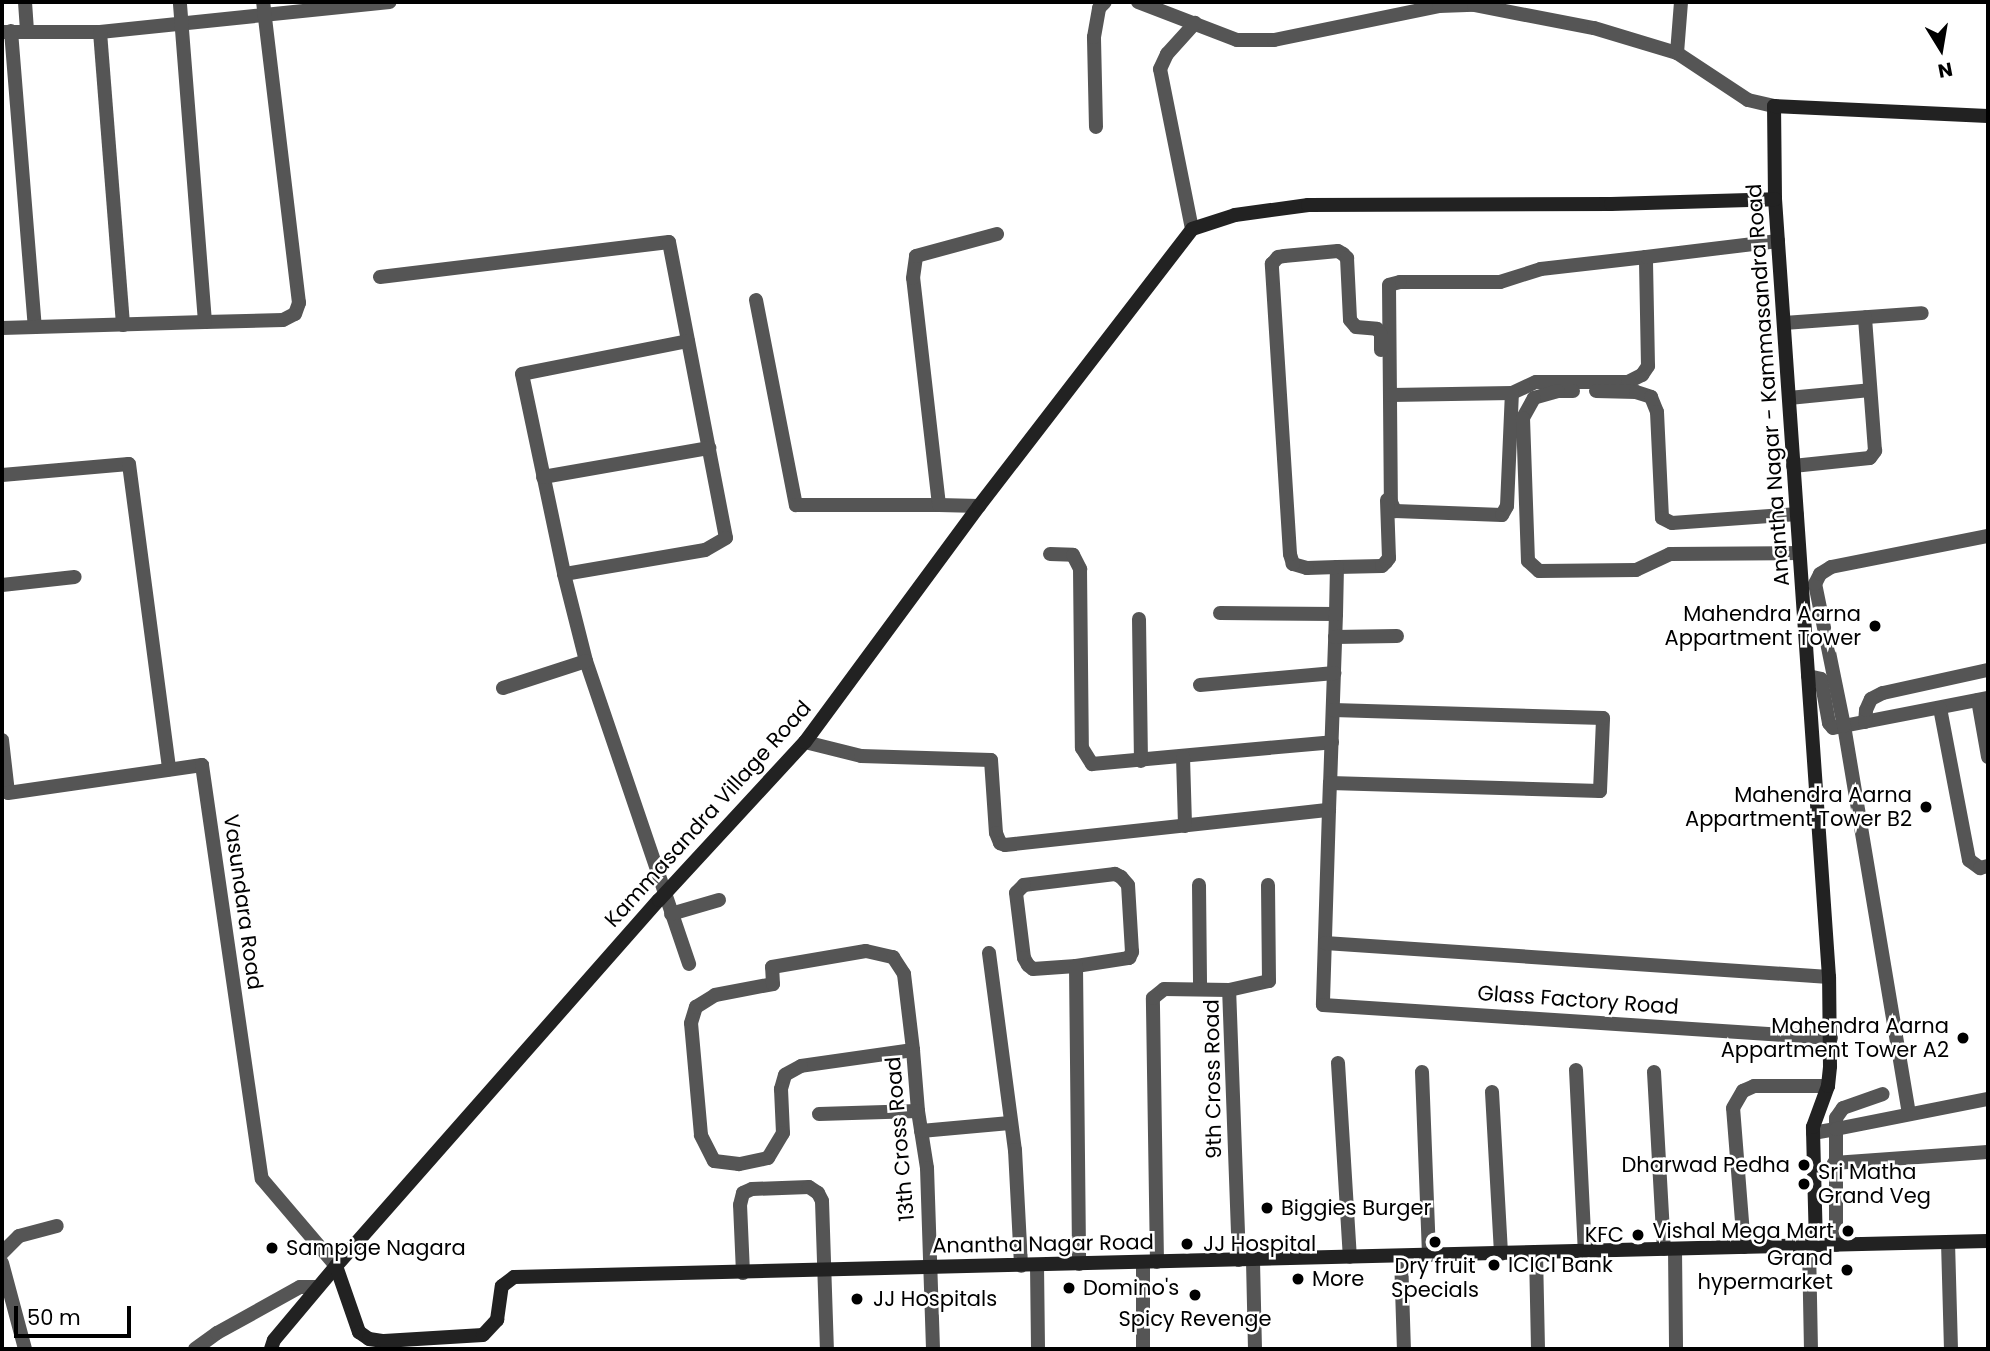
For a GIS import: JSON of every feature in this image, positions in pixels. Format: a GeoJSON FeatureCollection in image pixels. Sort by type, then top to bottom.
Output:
{"type":"FeatureCollection","features":[{"type":"Feature","properties":{"kind":"street"},"geometry":{"type":"LineString","coordinates":[[25,2],[27,30]]}},
{"type":"Feature","properties":{"kind":"street"},"geometry":{"type":"LineString","coordinates":[[180,2],[205,322]]}},
{"type":"Feature","properties":{"kind":"street"},"geometry":{"type":"LineString","coordinates":[[35,327],[6,31],[100,32],[182,24],[264,9],[389,2]]}},
{"type":"Feature","properties":{"kind":"street"},"geometry":{"type":"LineString","coordinates":[[1096,127],[1094,37],[1099,8],[1105,2]]}},
{"type":"Feature","properties":{"kind":"street"},"geometry":{"type":"LineString","coordinates":[[1138,2],[1237,40],[1273,40],[1439,6],[1474,5],[1594,28],[1677,53],[1748,100],[1774,106],[1988,116]]}},
{"type":"Feature","properties":{"kind":"street"},"geometry":{"type":"LineString","coordinates":[[1677,53],[1681,2]]}},
{"type":"Feature","properties":{"kind":"street"},"geometry":{"type":"LineString","coordinates":[[2,328],[283,320],[295,314],[299,303],[264,9]]}},
{"type":"Feature","properties":{"kind":"street"},"geometry":{"type":"LineString","coordinates":[[1195,23],[1167,54],[1160,69],[1192,229],[1235,215],[1308,205],[1600,204],[1775,198]]}},
{"type":"Feature","properties":{"kind":"street"},"geometry":{"type":"LineString","coordinates":[[100,32],[123,325]]}},
{"type":"Feature","properties":{"kind":"street","name":"Anantha Nagar - Kammasandra Road"},"geometry":{"type":"LineString","coordinates":[[1774,106],[1775,198],[1829,976],[1831,1038],[1828,1086],[1818,1108],[1813,1133],[1813,1245]]}},
{"type":"Feature","properties":{"kind":"street","name":"Kammasandra Village Road"},"geometry":{"type":"LineString","coordinates":[[336,1266],[664,894],[805,742],[979,506],[1192,229]]}},
{"type":"Feature","properties":{"kind":"street"},"geometry":{"type":"LineString","coordinates":[[939,505],[913,278],[916,256],[997,234]]}},
{"type":"Feature","properties":{"kind":"street"},"geometry":{"type":"LineString","coordinates":[[1512,393],[1507,506],[1502,514],[1496,517],[1395,511],[1391,502],[1389,285],[1400,282],[1500,282],[1541,269],[1778,241]]}},
{"type":"Feature","properties":{"kind":"street"},"geometry":{"type":"LineString","coordinates":[[380,277],[669,242],[726,538],[705,550],[564,573]]}},
{"type":"Feature","properties":{"kind":"street"},"geometry":{"type":"LineString","coordinates":[[1338,251],[1348,258],[1352,324],[1356,327],[1372,327],[1381,334],[1389,558],[1382,566],[1337,567],[1307,568],[1293,564],[1290,554],[1272,264],[1278,257],[1338,251]]}},
{"type":"Feature","properties":{"kind":"street"},"geometry":{"type":"LineString","coordinates":[[1391,394],[1512,393],[1536,382],[1629,382],[1643,375],[1648,366],[1646,257]]}},
{"type":"Feature","properties":{"kind":"street"},"geometry":{"type":"LineString","coordinates":[[757,300],[796,505],[979,506]]}},
{"type":"Feature","properties":{"kind":"street"},"geometry":{"type":"LineString","coordinates":[[1784,323],[1923,313]]}},
{"type":"Feature","properties":{"kind":"street"},"geometry":{"type":"LineString","coordinates":[[1793,467],[1870,458],[1875,451],[1865,317]]}},
{"type":"Feature","properties":{"kind":"street"},"geometry":{"type":"LineString","coordinates":[[688,341],[522,374],[564,573],[586,661],[689,964]]}},
{"type":"Feature","properties":{"kind":"street"},"geometry":{"type":"LineString","coordinates":[[1789,398],[1870,390]]}},
{"type":"Feature","properties":{"kind":"street"},"geometry":{"type":"LineString","coordinates":[[1797,514],[1672,523],[1662,518],[1657,412],[1651,397],[1636,392],[1558,391],[1534,398],[1523,418],[1528,561],[1539,571],[1636,570],[1670,554],[1799,552]]}},
{"type":"Feature","properties":{"kind":"street"},"geometry":{"type":"LineString","coordinates":[[543,477],[709,448]]}},
{"type":"Feature","properties":{"kind":"street"},"geometry":{"type":"LineString","coordinates":[[2,475],[129,464],[169,769]]}},
{"type":"Feature","properties":{"kind":"street"},"geometry":{"type":"LineString","coordinates":[[1909,1114],[1844,726],[1815,584],[1820,574],[1831,567],[1988,536]]}},
{"type":"Feature","properties":{"kind":"street"},"geometry":{"type":"LineString","coordinates":[[1050,554],[1073,555],[1080,569],[1082,748],[1091,764],[1101,766],[1332,742]]}},
{"type":"Feature","properties":{"kind":"street"},"geometry":{"type":"LineString","coordinates":[[1325,943],[1337,567]]}},
{"type":"Feature","properties":{"kind":"street"},"geometry":{"type":"LineString","coordinates":[[2,585],[75,577]]}},
{"type":"Feature","properties":{"kind":"street"},"geometry":{"type":"LineString","coordinates":[[1220,613],[1336,614]]}},
{"type":"Feature","properties":{"kind":"street"},"geometry":{"type":"LineString","coordinates":[[1139,619],[1141,761]]}},
{"type":"Feature","properties":{"kind":"street"},"geometry":{"type":"LineString","coordinates":[[1335,637],[1397,636]]}},
{"type":"Feature","properties":{"kind":"street"},"geometry":{"type":"LineString","coordinates":[[503,688],[586,661]]}},
{"type":"Feature","properties":{"kind":"street"},"geometry":{"type":"LineString","coordinates":[[1865,722],[1871,699],[1883,693],[1988,670]]}},
{"type":"Feature","properties":{"kind":"street"},"geometry":{"type":"LineString","coordinates":[[1200,685],[1334,673]]}},
{"type":"Feature","properties":{"kind":"street"},"geometry":{"type":"LineString","coordinates":[[1808,676],[1821,679],[1829,723],[1833,728],[1983,699],[1988,757]]}},
{"type":"Feature","properties":{"kind":"street"},"geometry":{"type":"LineString","coordinates":[[1940,708],[1969,860],[1980,868],[1988,866]]}},
{"type":"Feature","properties":{"kind":"street"},"geometry":{"type":"LineString","coordinates":[[1330,783],[1600,791],[1601,779],[1603,718],[1333,710]]}},
{"type":"Feature","properties":{"kind":"street","name":"Vasundara Road"},"geometry":{"type":"LineString","coordinates":[[2,740],[5,794],[202,765],[262,1179],[336,1266]]}},
{"type":"Feature","properties":{"kind":"street"},"geometry":{"type":"LineString","coordinates":[[805,742],[861,756],[991,760],[996,832],[1000,843],[1005,845],[1329,810]]}},
{"type":"Feature","properties":{"kind":"street"},"geometry":{"type":"LineString","coordinates":[[1183,757],[1185,826]]}},
{"type":"Feature","properties":{"kind":"street"},"geometry":{"type":"LineString","coordinates":[[1115,874],[1128,885],[1132,952],[1129,958],[1076,966],[1033,969],[1028,965],[1024,958],[1018,888],[1115,874]]}},
{"type":"Feature","properties":{"kind":"street"},"geometry":{"type":"LineString","coordinates":[[1199,885],[1200,989]]}},
{"type":"Feature","properties":{"kind":"street","name":"9th Cross Road"},"geometry":{"type":"LineString","coordinates":[[1255,1349],[1246,1261],[1229,990],[1269,981],[1268,885]]}},
{"type":"Feature","properties":{"kind":"street"},"geometry":{"type":"LineString","coordinates":[[671,914],[719,900]]}},
{"type":"Feature","properties":{"kind":"street","name":"Glass Factory Road"},"geometry":{"type":"LineString","coordinates":[[1829,976],[1325,943],[1323,1005],[1831,1038]]}},
{"type":"Feature","properties":{"kind":"street","name":"13th Cross Road"},"geometry":{"type":"LineString","coordinates":[[914,1050],[801,1066],[785,1074],[780,1089],[783,1133],[768,1158],[739,1164],[714,1161],[701,1135],[691,1023],[696,1007],[715,995],[773,984],[772,967],[866,951],[893,957],[904,974],[914,1050],[918,1111],[927,1168],[933,1349]]}},
{"type":"Feature","properties":{"kind":"street"},"geometry":{"type":"LineString","coordinates":[[989,953],[1015,1150],[1021,1266]]}},
{"type":"Feature","properties":{"kind":"street"},"geometry":{"type":"LineString","coordinates":[[1076,966],[1079,1264]]}},
{"type":"Feature","properties":{"kind":"street"},"geometry":{"type":"LineString","coordinates":[[1143,1349],[1150,1262],[1153,998],[1164,989],[1229,990]]}},
{"type":"Feature","properties":{"kind":"street"},"geometry":{"type":"LineString","coordinates":[[1338,1063],[1350,1257]]}},
{"type":"Feature","properties":{"kind":"street"},"geometry":{"type":"LineString","coordinates":[[1576,1070],[1585,1251]]}},
{"type":"Feature","properties":{"kind":"street"},"geometry":{"type":"LineString","coordinates":[[1422,1072],[1429,1255]]}},
{"type":"Feature","properties":{"kind":"street"},"geometry":{"type":"LineString","coordinates":[[1654,1072],[1676,1349]]}},
{"type":"Feature","properties":{"kind":"street"},"geometry":{"type":"LineString","coordinates":[[1744,1247],[1733,1108],[1743,1091],[1754,1086],[1828,1086]]}},
{"type":"Feature","properties":{"kind":"street"},"geometry":{"type":"LineString","coordinates":[[1492,1092],[1501,1254]]}},
{"type":"Feature","properties":{"kind":"street"},"geometry":{"type":"LineString","coordinates":[[1836,1245],[1836,1118],[1843,1108],[1883,1094]]}},
{"type":"Feature","properties":{"kind":"street"},"geometry":{"type":"LineString","coordinates":[[1813,1133],[1988,1099]]}},
{"type":"Feature","properties":{"kind":"street"},"geometry":{"type":"LineString","coordinates":[[819,1114],[918,1111]]}},
{"type":"Feature","properties":{"kind":"street"},"geometry":{"type":"LineString","coordinates":[[921,1131],[1010,1123]]}},
{"type":"Feature","properties":{"kind":"street"},"geometry":{"type":"LineString","coordinates":[[1834,1163],[1988,1152]]}},
{"type":"Feature","properties":{"kind":"street"},"geometry":{"type":"LineString","coordinates":[[743,1273],[740,1205],[743,1193],[752,1189],[809,1187],[818,1193],[822,1201],[827,1349]]}},
{"type":"Feature","properties":{"kind":"street"},"geometry":{"type":"LineString","coordinates":[[2,1253],[19,1236],[57,1226]]}},
{"type":"Feature","properties":{"kind":"street","name":"Anantha Nagar Road"},"geometry":{"type":"LineString","coordinates":[[336,1266],[359,1332],[369,1339],[384,1341],[475,1336],[489,1332],[497,1320],[499,1293],[507,1280],[514,1277],[1988,1241]]}},
{"type":"Feature","properties":{"kind":"street"},"geometry":{"type":"LineString","coordinates":[[1948,1242],[1951,1349]]}},
{"type":"Feature","properties":{"kind":"street"},"geometry":{"type":"LineString","coordinates":[[1811,1349],[1813,1245]]}},
{"type":"Feature","properties":{"kind":"street"},"geometry":{"type":"LineString","coordinates":[[1536,1252],[1538,1349]]}},
{"type":"Feature","properties":{"kind":"street"},"geometry":{"type":"LineString","coordinates":[[1401,1256],[1404,1349]]}},
{"type":"Feature","properties":{"kind":"street"},"geometry":{"type":"LineString","coordinates":[[2,1263],[25,1349]]}},
{"type":"Feature","properties":{"kind":"street"},"geometry":{"type":"LineString","coordinates":[[1037,1265],[1038,1349]]}},
{"type":"Feature","properties":{"kind":"street"},"geometry":{"type":"LineString","coordinates":[[271,1349],[274,1340],[336,1266]]}},
{"type":"Feature","properties":{"kind":"street"},"geometry":{"type":"LineString","coordinates":[[195,1349],[217,1333],[300,1287],[317,1287]]}},
{"type":"Feature","properties":{"kind":"place","name":"Mahendra Aarna Appartment Tower"},"geometry":{"type":"Point","coordinates":[1875,626]}},
{"type":"Feature","properties":{"kind":"place","name":"Mahendra Aarna Appartment Tower B2"},"geometry":{"type":"Point","coordinates":[1926,807]}},
{"type":"Feature","properties":{"kind":"place","name":"Mahendra Aarna Appartment Tower A2"},"geometry":{"type":"Point","coordinates":[1963,1038]}},
{"type":"Feature","properties":{"kind":"place","name":"Dharwad Pedha"},"geometry":{"type":"Point","coordinates":[1804,1165]}},
{"type":"Feature","properties":{"kind":"place","name":"Sri Matha Grand Veg"},"geometry":{"type":"Point","coordinates":[1804,1184]}},
{"type":"Feature","properties":{"kind":"place","name":"Biggies Burger"},"geometry":{"type":"Point","coordinates":[1267,1208]}},
{"type":"Feature","properties":{"kind":"place","name":"Vishal Mega Mart"},"geometry":{"type":"Point","coordinates":[1848,1231]}},
{"type":"Feature","properties":{"kind":"place","name":"KFC"},"geometry":{"type":"Point","coordinates":[1638,1235]}},
{"type":"Feature","properties":{"kind":"place","name":"Dry fruit Specials"},"geometry":{"type":"Point","coordinates":[1435,1242]}},
{"type":"Feature","properties":{"kind":"place","name":"JJ Hospital"},"geometry":{"type":"Point","coordinates":[1187,1244]}},
{"type":"Feature","properties":{"kind":"place","name":"Sampige Nagara"},"geometry":{"type":"Point","coordinates":[272,1248]}},
{"type":"Feature","properties":{"kind":"place","name":"ICICI Bank"},"geometry":{"type":"Point","coordinates":[1494,1265]}},
{"type":"Feature","properties":{"kind":"place","name":"Grand hypermarket"},"geometry":{"type":"Point","coordinates":[1847,1270]}},
{"type":"Feature","properties":{"kind":"place","name":"More"},"geometry":{"type":"Point","coordinates":[1298,1279]}},
{"type":"Feature","properties":{"kind":"place","name":"Domino's"},"geometry":{"type":"Point","coordinates":[1069,1288]}},
{"type":"Feature","properties":{"kind":"place","name":"Spicy Revenge"},"geometry":{"type":"Point","coordinates":[1195,1295]}},
{"type":"Feature","properties":{"kind":"place","name":"JJ Hospitals"},"geometry":{"type":"Point","coordinates":[857,1299]}}]}
